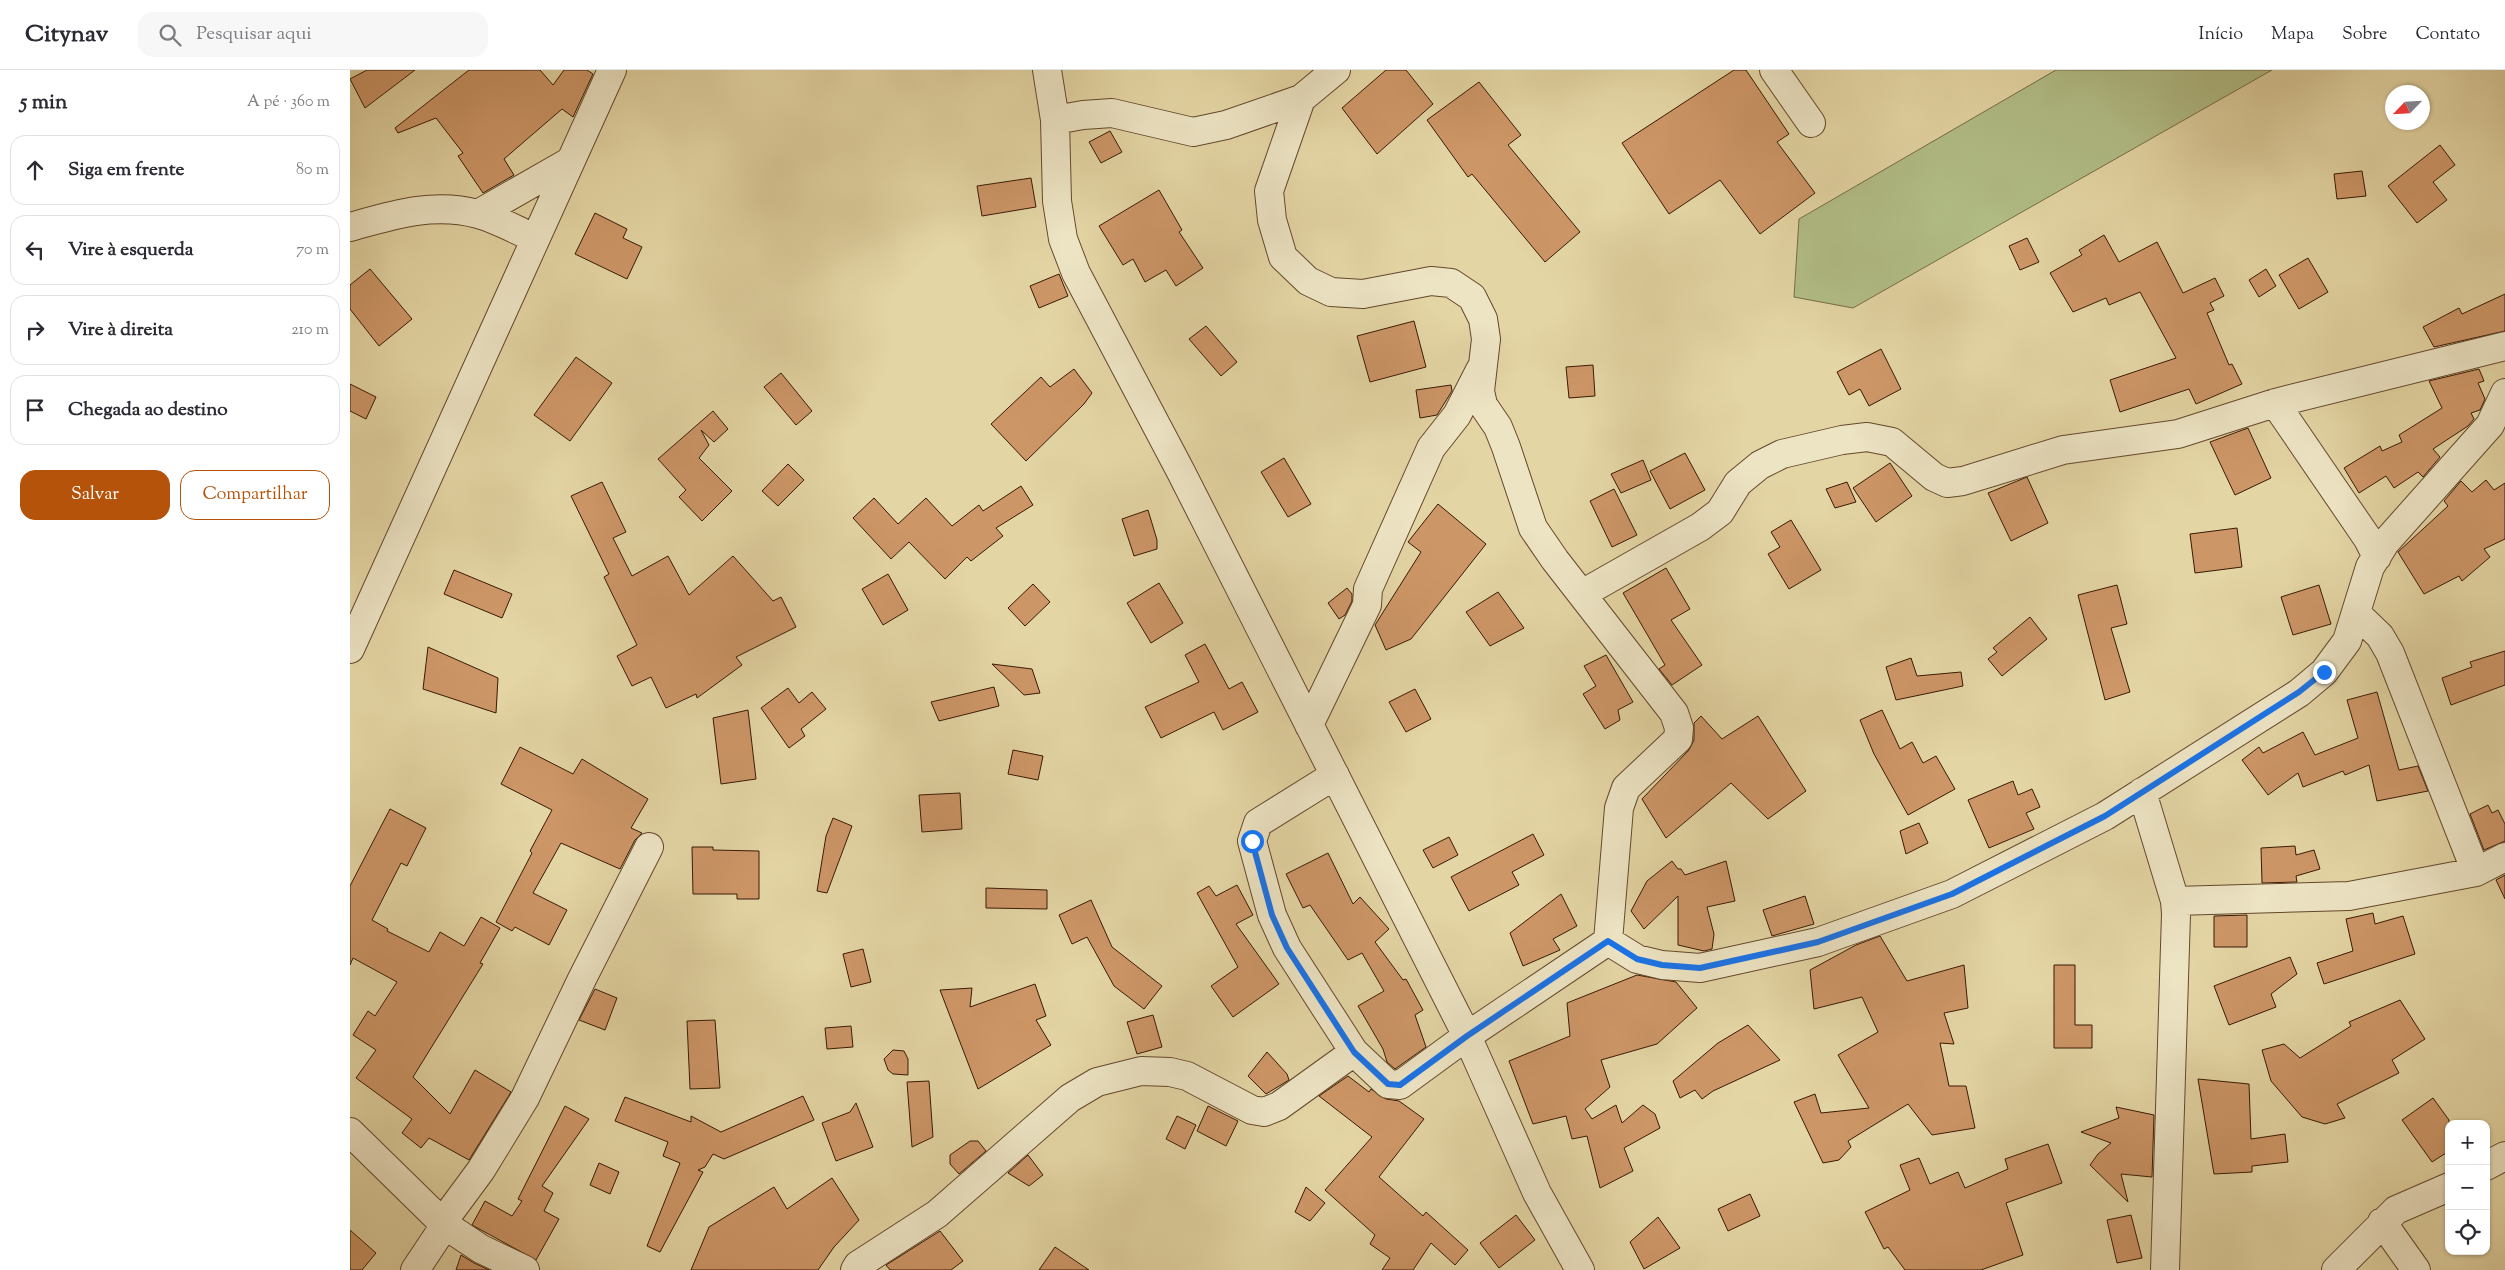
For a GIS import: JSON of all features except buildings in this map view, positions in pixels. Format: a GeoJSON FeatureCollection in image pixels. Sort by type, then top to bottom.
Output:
{"type":"FeatureCollection","features":[{"type":"Feature","properties":{"kind":"street"},"geometry":{"type":"LineString","coordinates":[[350,649],[534,238],[612,70]]}},
{"type":"Feature","properties":{"kind":"street"},"geometry":{"type":"LineString","coordinates":[[1047,70],[1055,120],[1056,201],[1063,239],[1076,273],[1181,472],[1467,1036],[1537,1194],[1580,1270]]}},
{"type":"Feature","properties":{"kind":"street"},"geometry":{"type":"LineString","coordinates":[[1055,120],[1082,115],[1112,113],[1193,132],[1226,125],[1301,99],[1336,70]]}},
{"type":"Feature","properties":{"kind":"street"},"geometry":{"type":"LineString","coordinates":[[1774,70],[1811,123]]}},
{"type":"Feature","properties":{"kind":"street"},"geometry":{"type":"LineString","coordinates":[[1301,99],[1269,191],[1272,220],[1283,257],[1308,282],[1331,292],[1363,294],[1431,281],[1451,283],[1472,297],[1483,319],[1486,339],[1480,391],[1483,405],[1498,427],[1533,528],[1674,713],[1679,728],[1678,739],[1626,788],[1620,808],[1608,941]]}},
{"type":"Feature","properties":{"kind":"street"},"geometry":{"type":"LineString","coordinates":[[478,214],[569,162]]}},
{"type":"Feature","properties":{"kind":"street"},"geometry":{"type":"LineString","coordinates":[[350,227],[406,211],[430,208],[478,214],[534,238]]}},
{"type":"Feature","properties":{"kind":"street"},"geometry":{"type":"LineString","coordinates":[[1582,594],[1700,527],[1720,512],[1738,482],[1760,465],[1782,454],[1842,440],[1867,438],[1884,440],[1892,442],[1934,477],[1947,483],[1963,481],[2063,450],[2178,434],[2275,402],[2505,346]]}},
{"type":"Feature","properties":{"kind":"street"},"geometry":{"type":"LineString","coordinates":[[1309,725],[1367,606],[1368,589],[1431,448],[1457,415],[1484,362]]}},
{"type":"Feature","properties":{"kind":"street"},"geometry":{"type":"LineString","coordinates":[[1608,941],[1637,959],[1662,965],[1700,968],[1818,942],[1952,894],[2105,816],[2299,692],[2324,672],[2347,641],[2370,567],[2385,543],[2490,425],[2505,393]]}},
{"type":"Feature","properties":{"kind":"street"},"geometry":{"type":"LineString","coordinates":[[2275,402],[2368,539],[2376,557]]}},
{"type":"Feature","properties":{"kind":"street"},"geometry":{"type":"LineString","coordinates":[[2356,614],[2380,636],[2390,653],[2476,872]]}},
{"type":"Feature","properties":{"kind":"street"},"geometry":{"type":"LineString","coordinates":[[1335,775],[1258,823],[1252,841],[1272,915],[1287,948],[1354,1052],[1388,1084],[1400,1085],[1467,1036],[1608,941]]}},
{"type":"Feature","properties":{"kind":"street"},"geometry":{"type":"LineString","coordinates":[[2142,792],[2175,901],[2165,1270]]}},
{"type":"Feature","properties":{"kind":"street"},"geometry":{"type":"LineString","coordinates":[[415,1270],[445,1225],[450,1212],[481,1170],[525,1098],[582,979],[649,847]]}},
{"type":"Feature","properties":{"kind":"street"},"geometry":{"type":"LineString","coordinates":[[2175,901],[2349,896],[2476,872],[2505,857]]}},
{"type":"Feature","properties":{"kind":"street"},"geometry":{"type":"LineString","coordinates":[[855,1270],[858,1265],[936,1214],[1070,1098],[1097,1082],[1142,1071],[1170,1072],[1187,1076],[1252,1110],[1264,1112],[1279,1106],[1354,1052]]}},
{"type":"Feature","properties":{"kind":"street"},"geometry":{"type":"LineString","coordinates":[[350,1132],[445,1225],[482,1249],[525,1270]]}},
{"type":"Feature","properties":{"kind":"street"},"geometry":{"type":"LineString","coordinates":[[2488,1165],[2505,1156]]}},
{"type":"Feature","properties":{"kind":"street"},"geometry":{"type":"LineString","coordinates":[[2336,1270],[2396,1210],[2445,1189]]}},
{"type":"Feature","properties":{"kind":"street"},"geometry":{"type":"LineString","coordinates":[[2382,1222],[2416,1270]]}},
{"type":"Feature","properties":{"kind":"green space"},"geometry":{"type":"Polygon","coordinates":[[[2056,70],[2272,70],[1853,308],[1794,297],[1799,219],[2056,70]]]}},
{"type":"Feature","properties":{"kind":"route"},"geometry":{"type":"LineString","coordinates":[[1252,841],[1272,915],[1287,948],[1354,1052],[1388,1084],[1400,1085],[1467,1036],[1608,941],[1637,959],[1662,965],[1700,968],[1772,954],[1818,942],[1952,894],[2105,816],[2299,692],[2324,672]]}}]}
